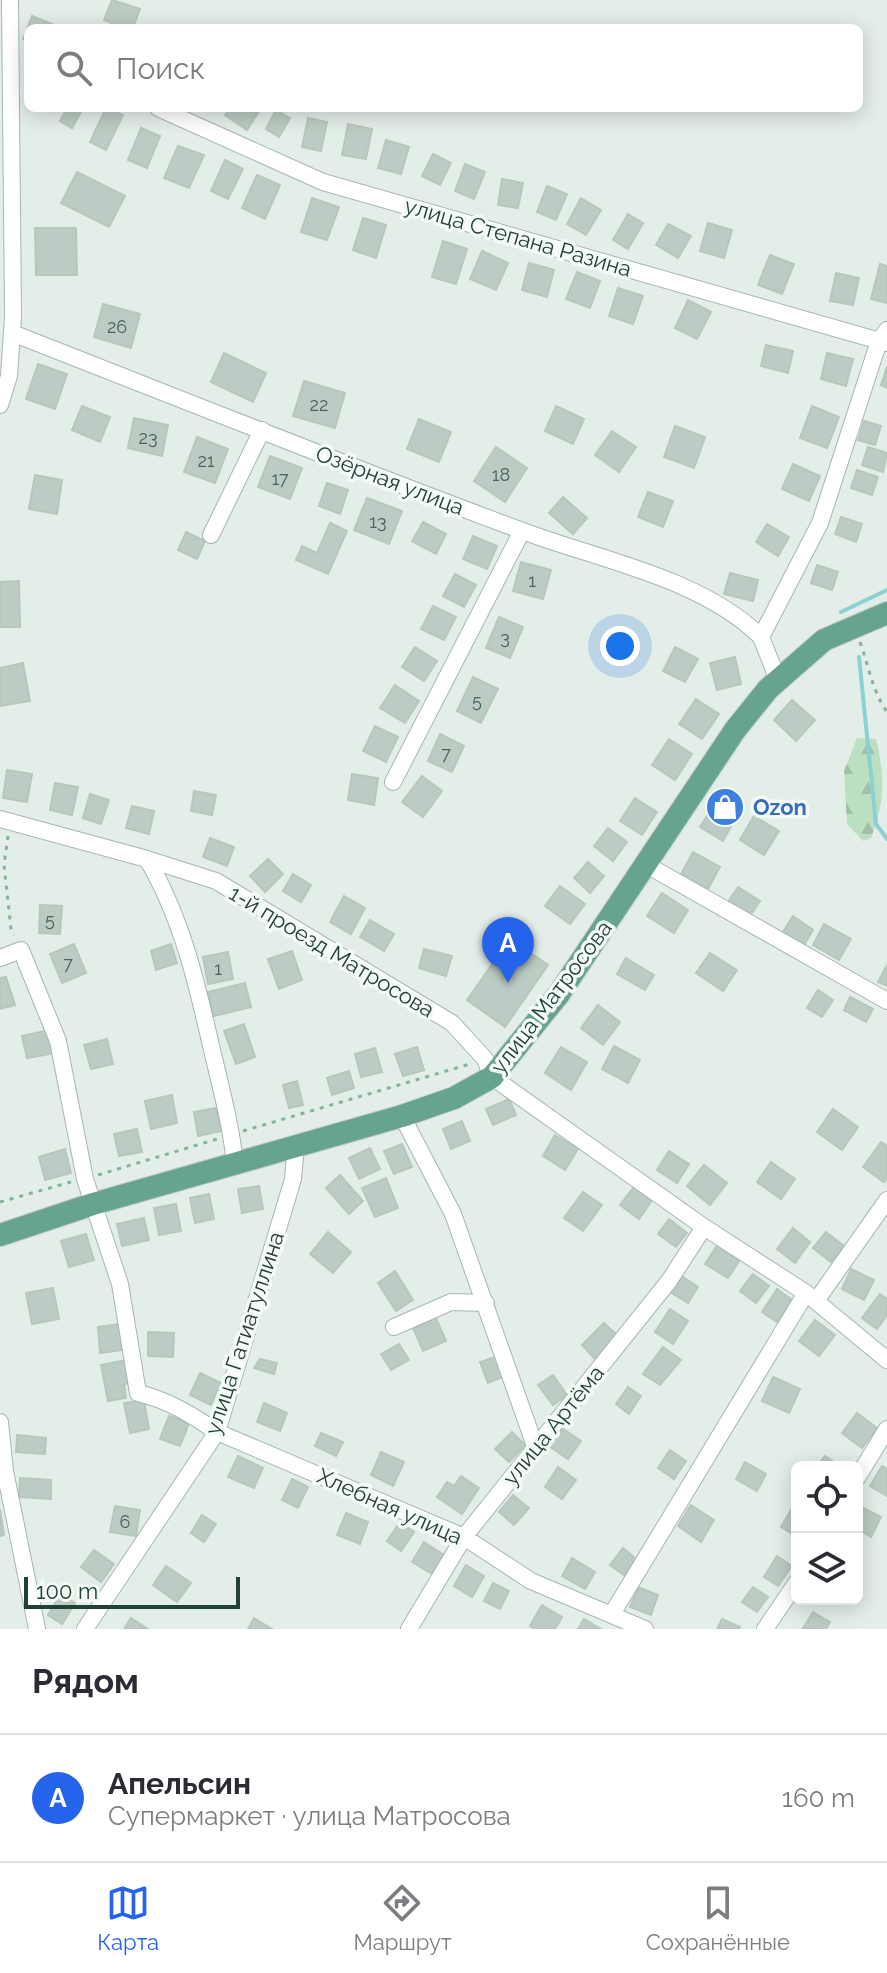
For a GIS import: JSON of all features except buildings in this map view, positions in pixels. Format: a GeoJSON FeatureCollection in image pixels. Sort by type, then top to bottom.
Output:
{"type":"FeatureCollection","features":[{"type":"Feature","properties":{"kind":"main road","name":"улица Матросова"},"geometry":{"type":"LineString","coordinates":[[0,1235],[93,1204],[402,1116],[454,1098],[492,1077],[559,994],[735,730],[773,685],[824,640],[887,613]]}},
{"type":"Feature","properties":{"kind":"street"},"geometry":{"type":"LineString","coordinates":[[0,405],[9,376],[12,333],[10,0]]}},
{"type":"Feature","properties":{"kind":"street"},"geometry":{"type":"LineString","coordinates":[[9,50],[24,55]]}},
{"type":"Feature","properties":{"kind":"street","name":"улица Степана Разина"},"geometry":{"type":"LineString","coordinates":[[167,112],[323,182],[884,338]]}},
{"type":"Feature","properties":{"kind":"street","name":"Озёрная улица"},"geometry":{"type":"LineString","coordinates":[[12,333],[522,531],[690,589],[725,607],[761,637]]}},
{"type":"Feature","properties":{"kind":"street"},"geometry":{"type":"LineString","coordinates":[[773,685],[761,637],[820,523],[884,338]]}},
{"type":"Feature","properties":{"kind":"street"},"geometry":{"type":"LineString","coordinates":[[211,535],[262,430]]}},
{"type":"Feature","properties":{"kind":"street"},"geometry":{"type":"LineString","coordinates":[[393,782],[522,531]]}},
{"type":"Feature","properties":{"kind":"street","name":"1-й проезд Матросова"},"geometry":{"type":"LineString","coordinates":[[5,821],[216,881],[452,1023],[485,1059],[492,1077]]}},
{"type":"Feature","properties":{"kind":"street"},"geometry":{"type":"LineString","coordinates":[[147,859],[164,887],[193,969],[232,1134],[235,1164]]}},
{"type":"Feature","properties":{"kind":"street"},"geometry":{"type":"LineString","coordinates":[[647,865],[887,1001]]}},
{"type":"Feature","properties":{"kind":"street"},"geometry":{"type":"LineString","coordinates":[[0,958],[21,950],[58,1041],[85,1179],[93,1204]]}},
{"type":"Feature","properties":{"kind":"street"},"geometry":{"type":"LineString","coordinates":[[492,1077],[704,1227],[811,1297],[887,1360]]}},
{"type":"Feature","properties":{"kind":"street"},"geometry":{"type":"LineString","coordinates":[[402,1116],[453,1214],[535,1446]]}},
{"type":"Feature","properties":{"kind":"street","name":"улица Гатиатуллина"},"geometry":{"type":"LineString","coordinates":[[85,1629],[217,1432],[293,1179],[296,1146]]}},
{"type":"Feature","properties":{"kind":"street"},"geometry":{"type":"LineString","coordinates":[[612,1614],[811,1297],[887,1200]]}},
{"type":"Feature","properties":{"kind":"street","name":"Хлебная улица"},"geometry":{"type":"LineString","coordinates":[[93,1204],[120,1284],[138,1393],[157,1397],[217,1432],[464,1537],[531,1581],[645,1629]]}},
{"type":"Feature","properties":{"kind":"street","name":"улица Артёма"},"geometry":{"type":"LineString","coordinates":[[409,1629],[464,1537],[669,1281],[704,1227]]}},
{"type":"Feature","properties":{"kind":"street"},"geometry":{"type":"LineString","coordinates":[[394,1327],[451,1302],[486,1303]]}},
{"type":"Feature","properties":{"kind":"street"},"geometry":{"type":"LineString","coordinates":[[0,1422],[5,1471],[37,1629]]}},
{"type":"Feature","properties":{"kind":"street"},"geometry":{"type":"LineString","coordinates":[[863,1468],[887,1429]]}},
{"type":"Feature","properties":{"kind":"street"},"geometry":{"type":"LineString","coordinates":[[765,1629],[791,1591]]}},
{"type":"Feature","properties":{"kind":"path"},"geometry":{"type":"LineString","coordinates":[[854,627],[875,695],[887,712]]}},
{"type":"Feature","properties":{"kind":"path"},"geometry":{"type":"LineString","coordinates":[[5,821],[4,865],[11,929],[21,950]]}},
{"type":"Feature","properties":{"kind":"green space"},"geometry":{"type":"Polygon","coordinates":[[[857,738],[876,739],[882,778],[876,825],[871,838],[863,841],[847,824],[844,771],[857,738]]]}},
{"type":"Feature","properties":{"kind":"waterway"},"geometry":{"type":"LineString","coordinates":[[841,612],[887,590]]}},
{"type":"Feature","properties":{"kind":"waterway"},"geometry":{"type":"LineString","coordinates":[[859,657],[876,824],[887,839]]}},
{"type":"Feature","properties":{"kind":"place","name":"Ozon"},"geometry":{"type":"Point","coordinates":[725,807]}},
{"type":"Feature","properties":{"kind":"place","name":"Апельсин"},"geometry":{"type":"Point","coordinates":[508,983]}}]}
